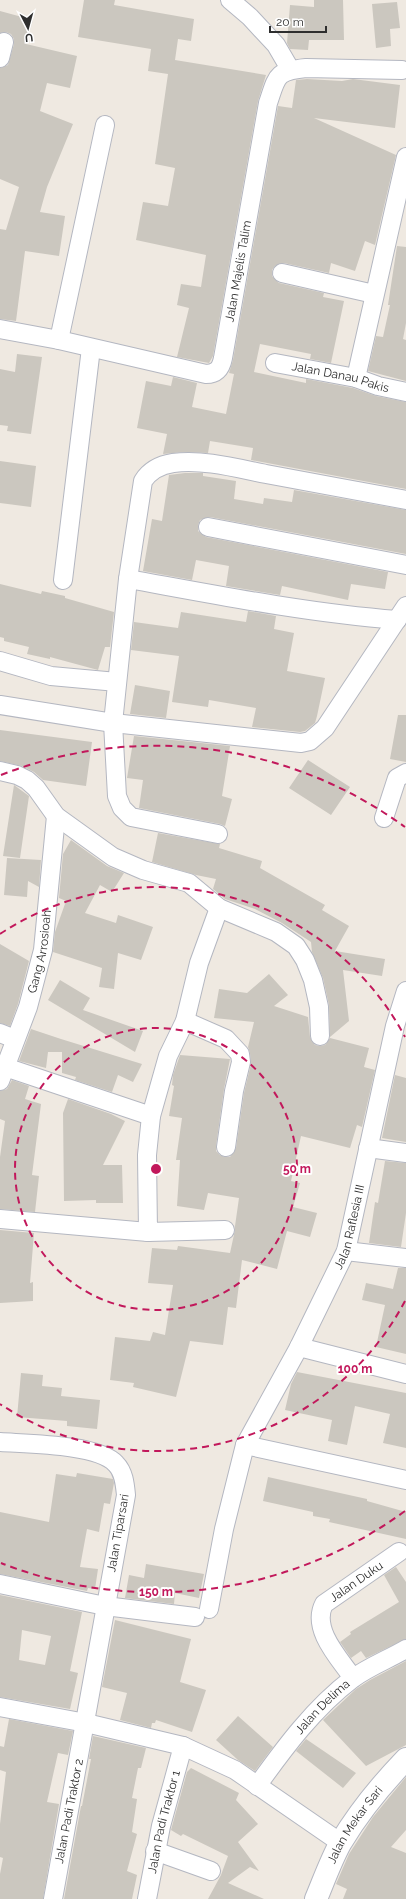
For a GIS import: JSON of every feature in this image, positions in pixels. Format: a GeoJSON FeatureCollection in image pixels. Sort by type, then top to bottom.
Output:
{"type":"FeatureCollection","features":[{"type":"Feature","properties":{"kind":"street"},"geometry":{"type":"LineString","coordinates":[[230,0],[250,17],[276,45],[290,69],[402,70]]}},
{"type":"Feature","properties":{"kind":"street","name":"Jalan Majelis Talim"},"geometry":{"type":"LineString","coordinates":[[0,330],[59,340],[206,374],[219,371],[224,358],[268,104],[278,77],[290,69]]}},
{"type":"Feature","properties":{"kind":"street"},"geometry":{"type":"LineString","coordinates":[[59,340],[105,125]]}},
{"type":"Feature","properties":{"kind":"street"},"geometry":{"type":"LineString","coordinates":[[356,378],[406,156]]}},
{"type":"Feature","properties":{"kind":"street"},"geometry":{"type":"LineString","coordinates":[[282,273],[374,294]]}},
{"type":"Feature","properties":{"kind":"street"},"geometry":{"type":"LineString","coordinates":[[63,580],[91,348]]}},
{"type":"Feature","properties":{"kind":"street","name":"Jalan Danau Pakis"},"geometry":{"type":"LineString","coordinates":[[275,364],[356,378],[378,386],[406,392]]}},
{"type":"Feature","properties":{"kind":"street"},"geometry":{"type":"LineString","coordinates":[[218,834],[131,817],[122,808],[117,796],[113,723],[128,580],[143,481],[154,469],[163,465],[173,463],[197,463],[230,467],[406,500]]}},
{"type":"Feature","properties":{"kind":"street"},"geometry":{"type":"LineString","coordinates":[[208,527],[406,566]]}},
{"type":"Feature","properties":{"kind":"street"},"geometry":{"type":"LineString","coordinates":[[128,580],[325,612],[401,613]]}},
{"type":"Feature","properties":{"kind":"street"},"geometry":{"type":"LineString","coordinates":[[0,705],[113,723],[291,743],[310,741],[325,728],[401,613]]}},
{"type":"Feature","properties":{"kind":"street"},"geometry":{"type":"LineString","coordinates":[[0,661],[51,676],[117,682]]}},
{"type":"Feature","properties":{"kind":"street"},"geometry":{"type":"LineString","coordinates":[[0,771],[17,775],[36,788],[56,816],[113,857],[142,870],[189,883],[219,908],[276,932],[296,946],[305,960],[313,980],[319,1007],[320,1036]]}},
{"type":"Feature","properties":{"kind":"street"},"geometry":{"type":"LineString","coordinates":[[384,818],[397,778],[406,773]]}},
{"type":"Feature","properties":{"kind":"street","name":"Gang Arrosioah"},"geometry":{"type":"LineString","coordinates":[[3,1074],[8,1036],[28,1007],[43,950],[56,816]]}},
{"type":"Feature","properties":{"kind":"street"},"geometry":{"type":"LineString","coordinates":[[148,1232],[147,1155],[151,1116],[168,1056],[185,1021],[199,964],[219,908]]}},
{"type":"Feature","properties":{"kind":"street","name":"Jalan Raflesia III"},"geometry":{"type":"LineString","coordinates":[[105,1606],[202,1613],[245,1445],[299,1348],[346,1251],[368,1148],[401,1027],[406,992]]}},
{"type":"Feature","properties":{"kind":"street"},"geometry":{"type":"LineString","coordinates":[[185,1021],[226,1039],[240,1054],[241,1062],[234,1091],[226,1147]]}},
{"type":"Feature","properties":{"kind":"street"},"geometry":{"type":"LineString","coordinates":[[3,1074],[151,1116]]}},
{"type":"Feature","properties":{"kind":"street"},"geometry":{"type":"LineString","coordinates":[[368,1148],[406,1153]]}},
{"type":"Feature","properties":{"kind":"street"},"geometry":{"type":"LineString","coordinates":[[0,1219],[148,1232],[225,1230]]}},
{"type":"Feature","properties":{"kind":"street"},"geometry":{"type":"LineString","coordinates":[[346,1251],[406,1258]]}},
{"type":"Feature","properties":{"kind":"street"},"geometry":{"type":"LineString","coordinates":[[299,1348],[406,1374]]}},
{"type":"Feature","properties":{"kind":"street","name":"Jalan Tiparsari"},"geometry":{"type":"LineString","coordinates":[[0,1442],[94,1451],[109,1458],[116,1464],[122,1473],[126,1495],[105,1606],[86,1723]]}},
{"type":"Feature","properties":{"kind":"street"},"geometry":{"type":"LineString","coordinates":[[245,1445],[406,1480]]}},
{"type":"Feature","properties":{"kind":"street","name":"Jalan Duku"},"geometry":{"type":"LineString","coordinates":[[353,1678],[327,1640],[320,1620],[320,1611],[324,1604],[398,1552]]}},
{"type":"Feature","properties":{"kind":"street"},"geometry":{"type":"LineString","coordinates":[[0,1584],[105,1606]]}},
{"type":"Feature","properties":{"kind":"street","name":"Jalan Delima"},"geometry":{"type":"LineString","coordinates":[[257,1786],[292,1738],[316,1711],[353,1678],[406,1649]]}},
{"type":"Feature","properties":{"kind":"street"},"geometry":{"type":"LineString","coordinates":[[0,1707],[86,1723],[182,1746],[235,1770],[341,1843]]}},
{"type":"Feature","properties":{"kind":"street","name":"Jalan Padi Traktor 2"},"geometry":{"type":"LineString","coordinates":[[53,1899],[86,1723]]}},
{"type":"Feature","properties":{"kind":"street","name":"Jalan Padi Traktor 1"},"geometry":{"type":"LineString","coordinates":[[148,1899],[160,1826],[182,1746]]}},
{"type":"Feature","properties":{"kind":"street","name":"Jalan Mekar Sari"},"geometry":{"type":"LineString","coordinates":[[316,1899],[341,1843],[367,1804],[406,1759]]}},
{"type":"Feature","properties":{"kind":"street"},"geometry":{"type":"LineString","coordinates":[[155,1851],[211,1871]]}},
{"type":"Feature","properties":{"kind":"building"},"geometry":{"type":"Polygon","coordinates":[[[84,0],[115,0],[114,5],[194,19],[191,41],[178,39],[175,60],[266,75],[258,101],[213,356],[209,363],[177,357],[189,308],[177,305],[181,284],[201,287],[206,255],[136,240],[143,202],[168,206],[175,168],[155,164],[168,74],[148,71],[151,49],[78,37],[84,0]]]}},
{"type":"Feature","properties":{"kind":"building"},"geometry":{"type":"Polygon","coordinates":[[[314,0],[343,0],[344,40],[309,40],[308,50],[290,49],[287,43],[290,5],[314,7],[314,0]]]}},
{"type":"Feature","properties":{"kind":"building"},"geometry":{"type":"Polygon","coordinates":[[[397,2],[400,28],[390,29],[391,46],[376,48],[372,4],[397,2]]]}},
{"type":"Feature","properties":{"kind":"building"},"geometry":{"type":"Polygon","coordinates":[[[0,11],[33,20],[26,44],[77,56],[70,88],[47,83],[40,111],[73,124],[47,187],[40,212],[65,216],[59,256],[25,251],[16,321],[0,319],[0,229],[6,230],[19,187],[0,179],[0,68],[8,65],[14,39],[11,34],[6,32],[0,33],[0,11]]]}},
{"type":"Feature","properties":{"kind":"building"},"geometry":{"type":"Polygon","coordinates":[[[307,79],[342,81],[353,79],[400,85],[395,128],[314,118],[396,155],[375,245],[365,241],[355,271],[331,263],[329,273],[284,263],[275,266],[272,270],[272,276],[279,283],[324,293],[323,297],[344,301],[331,363],[310,359],[311,354],[260,344],[254,372],[306,383],[306,379],[353,388],[376,396],[406,402],[406,489],[251,460],[253,448],[210,441],[208,453],[184,452],[163,454],[167,434],[137,428],[146,381],[171,386],[173,377],[197,383],[192,407],[226,414],[234,374],[229,373],[233,360],[278,106],[292,108],[296,80],[307,79]]]}},
{"type":"Feature","properties":{"kind":"building"},"geometry":{"type":"Polygon","coordinates":[[[397,246],[406,247],[406,323],[403,339],[406,340],[406,381],[368,371],[376,336],[383,337],[390,305],[388,305],[397,246]]]}},
{"type":"Feature","properties":{"kind":"building"},"geometry":{"type":"Polygon","coordinates":[[[17,354],[42,357],[31,434],[7,431],[8,426],[0,425],[0,369],[15,372],[17,354]]]}},
{"type":"Feature","properties":{"kind":"building"},"geometry":{"type":"Polygon","coordinates":[[[0,461],[36,466],[31,507],[0,503],[0,461]]]}},
{"type":"Feature","properties":{"kind":"building"},"geometry":{"type":"Polygon","coordinates":[[[203,473],[203,476],[236,481],[234,499],[263,504],[264,498],[292,502],[294,490],[406,510],[406,554],[210,517],[200,520],[198,525],[198,531],[206,537],[388,572],[385,589],[351,584],[348,600],[282,586],[280,595],[226,586],[229,566],[196,560],[192,580],[143,571],[152,519],[162,521],[169,475],[203,473]]]}},
{"type":"Feature","properties":{"kind":"building"},"geometry":{"type":"Polygon","coordinates":[[[0,584],[41,594],[42,591],[65,596],[65,598],[114,612],[110,647],[105,647],[98,670],[50,657],[50,659],[27,654],[29,647],[4,641],[4,638],[0,637],[0,584]]]}},
{"type":"Feature","properties":{"kind":"building"},"geometry":{"type":"Polygon","coordinates":[[[248,611],[276,616],[274,629],[294,633],[287,671],[325,678],[315,723],[305,731],[300,732],[252,727],[256,708],[209,700],[208,707],[172,702],[179,656],[131,650],[134,622],[178,628],[181,612],[246,622],[248,611]]]}},
{"type":"Feature","properties":{"kind":"building"},"geometry":{"type":"Polygon","coordinates":[[[135,685],[170,691],[166,718],[130,714],[135,685]]]}},
{"type":"Feature","properties":{"kind":"building"},"geometry":{"type":"Polygon","coordinates":[[[398,715],[406,715],[406,762],[390,759],[398,715]]]}},
{"type":"Feature","properties":{"kind":"building"},"geometry":{"type":"Polygon","coordinates":[[[0,730],[92,742],[86,786],[43,780],[34,772],[22,766],[0,761],[0,730]]]}},
{"type":"Feature","properties":{"kind":"building"},"geometry":{"type":"Polygon","coordinates":[[[134,736],[230,746],[222,796],[232,799],[225,826],[139,808],[143,780],[127,778],[134,736]]]}},
{"type":"Feature","properties":{"kind":"building"},"geometry":{"type":"Polygon","coordinates":[[[308,760],[350,787],[331,815],[289,788],[308,760]]]}},
{"type":"Feature","properties":{"kind":"building"},"geometry":{"type":"Polygon","coordinates":[[[14,785],[29,796],[20,858],[3,856],[14,785]]]}},
{"type":"Feature","properties":{"kind":"building"},"geometry":{"type":"Polygon","coordinates":[[[158,833],[220,844],[219,848],[262,861],[260,868],[325,905],[322,910],[349,926],[335,951],[385,959],[382,976],[343,970],[349,1021],[330,1037],[329,1005],[323,978],[312,952],[311,942],[282,923],[255,909],[225,899],[213,889],[216,879],[196,875],[152,862],[158,833]]]}},
{"type":"Feature","properties":{"kind":"building"},"geometry":{"type":"Polygon","coordinates":[[[71,840],[107,866],[124,873],[112,892],[100,885],[85,913],[116,923],[118,915],[153,927],[141,960],[118,953],[114,989],[99,987],[102,968],[53,952],[55,932],[66,901],[59,898],[63,854],[71,840]]]}},
{"type":"Feature","properties":{"kind":"building"},"geometry":{"type":"Polygon","coordinates":[[[7,858],[41,860],[39,887],[28,881],[27,897],[4,895],[7,858]]]}},
{"type":"Feature","properties":{"kind":"building"},"geometry":{"type":"Polygon","coordinates":[[[0,944],[29,961],[18,1004],[10,1026],[0,1023],[0,944]]]}},
{"type":"Feature","properties":{"kind":"building"},"geometry":{"type":"Polygon","coordinates":[[[269,974],[288,995],[274,1006],[308,1017],[310,1037],[315,1045],[325,1045],[330,1038],[369,1048],[364,1067],[375,1070],[362,1127],[357,1125],[350,1148],[301,1136],[291,1181],[300,1183],[293,1207],[317,1213],[310,1237],[287,1231],[277,1269],[242,1260],[236,1308],[228,1307],[223,1345],[190,1341],[176,1397],[133,1387],[134,1383],[110,1380],[115,1337],[150,1341],[153,1332],[165,1335],[173,1285],[148,1283],[152,1248],[177,1250],[178,1246],[230,1253],[235,1230],[239,1198],[208,1193],[204,1210],[177,1206],[180,1160],[176,1160],[182,1118],[169,1116],[174,1086],[172,1085],[173,1075],[180,1055],[230,1059],[224,1089],[216,1151],[220,1155],[230,1157],[236,1148],[244,1093],[251,1064],[248,1047],[254,1022],[214,1018],[219,989],[247,993],[269,974]]]}},
{"type":"Feature","properties":{"kind":"building"},"geometry":{"type":"Polygon","coordinates":[[[60,980],[90,998],[83,1010],[143,1031],[135,1052],[48,1000],[60,980]]]}},
{"type":"Feature","properties":{"kind":"building"},"geometry":{"type":"Polygon","coordinates":[[[31,1029],[142,1064],[133,1082],[118,1075],[112,1092],[75,1080],[76,1077],[62,1073],[62,1052],[48,1052],[46,1068],[19,1061],[31,1029]]]}},
{"type":"Feature","properties":{"kind":"building"},"geometry":{"type":"Polygon","coordinates":[[[395,1075],[406,1078],[406,1142],[382,1138],[395,1075]]]}},
{"type":"Feature","properties":{"kind":"building"},"geometry":{"type":"Polygon","coordinates":[[[12,1080],[29,1086],[25,1099],[41,1104],[32,1175],[39,1176],[35,1212],[0,1209],[0,1157],[5,1121],[0,1119],[0,1091],[7,1089],[12,1080]]]}},
{"type":"Feature","properties":{"kind":"building"},"geometry":{"type":"Polygon","coordinates":[[[68,1099],[111,1114],[125,1121],[103,1165],[122,1165],[123,1203],[96,1203],[96,1200],[64,1201],[63,1113],[68,1099]]]}},
{"type":"Feature","properties":{"kind":"building"},"geometry":{"type":"Polygon","coordinates":[[[385,1161],[406,1163],[406,1213],[401,1247],[369,1243],[375,1202],[378,1203],[385,1161]]]}},
{"type":"Feature","properties":{"kind":"building"},"geometry":{"type":"Polygon","coordinates":[[[0,1230],[34,1233],[30,1283],[33,1282],[33,1301],[0,1303],[0,1230]]]}},
{"type":"Feature","properties":{"kind":"building"},"geometry":{"type":"Polygon","coordinates":[[[398,1268],[406,1268],[406,1354],[376,1347],[385,1305],[362,1300],[366,1283],[393,1289],[398,1268]]]}},
{"type":"Feature","properties":{"kind":"building"},"geometry":{"type":"Polygon","coordinates":[[[297,1372],[406,1393],[406,1448],[383,1443],[390,1414],[355,1406],[347,1445],[328,1441],[332,1420],[285,1410],[291,1384],[297,1372]]]}},
{"type":"Feature","properties":{"kind":"building"},"geometry":{"type":"Polygon","coordinates":[[[21,1373],[43,1375],[42,1386],[62,1388],[61,1396],[100,1400],[97,1429],[67,1426],[67,1421],[17,1417],[21,1373]]]}},
{"type":"Feature","properties":{"kind":"building"},"geometry":{"type":"Polygon","coordinates":[[[77,1473],[113,1479],[114,1483],[110,1504],[104,1503],[99,1532],[87,1529],[80,1567],[98,1569],[95,1589],[88,1588],[87,1591],[0,1574],[0,1512],[49,1522],[56,1474],[76,1477],[77,1473]]]}},
{"type":"Feature","properties":{"kind":"building"},"geometry":{"type":"Polygon","coordinates":[[[268,1477],[367,1499],[367,1501],[406,1512],[406,1539],[329,1522],[330,1519],[313,1516],[313,1512],[263,1501],[268,1477]]]}},
{"type":"Feature","properties":{"kind":"building"},"geometry":{"type":"Polygon","coordinates":[[[146,1564],[204,1574],[199,1598],[175,1593],[174,1604],[125,1598],[129,1575],[144,1578],[146,1564]]]}},
{"type":"Feature","properties":{"kind":"building"},"geometry":{"type":"Polygon","coordinates":[[[396,1567],[406,1582],[406,1639],[366,1658],[361,1651],[351,1658],[340,1642],[351,1634],[350,1632],[399,1602],[384,1575],[396,1567]]]}},
{"type":"Feature","properties":{"kind":"building"},"geometry":{"type":"Polygon","coordinates":[[[0,1595],[82,1612],[70,1671],[78,1673],[70,1709],[0,1697],[0,1595]],[[22,1630],[19,1660],[45,1665],[51,1636],[22,1630]]]}},
{"type":"Feature","properties":{"kind":"building"},"geometry":{"type":"Polygon","coordinates":[[[115,1620],[191,1639],[180,1682],[206,1690],[192,1732],[156,1720],[155,1723],[152,1723],[151,1728],[120,1720],[127,1693],[102,1687],[115,1620]]]}},
{"type":"Feature","properties":{"kind":"building"},"geometry":{"type":"Polygon","coordinates":[[[406,1661],[406,1745],[366,1766],[323,1720],[356,1689],[406,1661]]]}},
{"type":"Feature","properties":{"kind":"building"},"geometry":{"type":"Polygon","coordinates":[[[238,1716],[273,1747],[255,1771],[238,1760],[216,1740],[238,1716]]]}},
{"type":"Feature","properties":{"kind":"building"},"geometry":{"type":"Polygon","coordinates":[[[9,1719],[73,1731],[68,1755],[58,1753],[47,1802],[59,1804],[43,1899],[0,1899],[0,1874],[3,1858],[0,1857],[0,1824],[6,1772],[0,1770],[0,1746],[4,1747],[9,1719]]]}},
{"type":"Feature","properties":{"kind":"building"},"geometry":{"type":"Polygon","coordinates":[[[93,1736],[146,1748],[141,1768],[138,1768],[132,1798],[137,1799],[132,1832],[137,1834],[127,1871],[137,1875],[132,1899],[64,1899],[91,1759],[89,1759],[93,1736]]]}},
{"type":"Feature","properties":{"kind":"building"},"geometry":{"type":"Polygon","coordinates":[[[306,1739],[356,1773],[343,1788],[296,1751],[306,1739]]]}},
{"type":"Feature","properties":{"kind":"building"},"geometry":{"type":"Polygon","coordinates":[[[191,1768],[239,1793],[236,1800],[258,1824],[238,1842],[259,1871],[250,1867],[228,1883],[264,1899],[208,1899],[221,1875],[228,1856],[183,1834],[181,1836],[171,1830],[187,1772],[191,1768]]]}},
{"type":"Feature","properties":{"kind":"building"},"geometry":{"type":"Polygon","coordinates":[[[406,1777],[406,1830],[391,1847],[406,1853],[406,1899],[343,1899],[347,1889],[336,1884],[349,1854],[373,1817],[406,1777]]]}}]}
